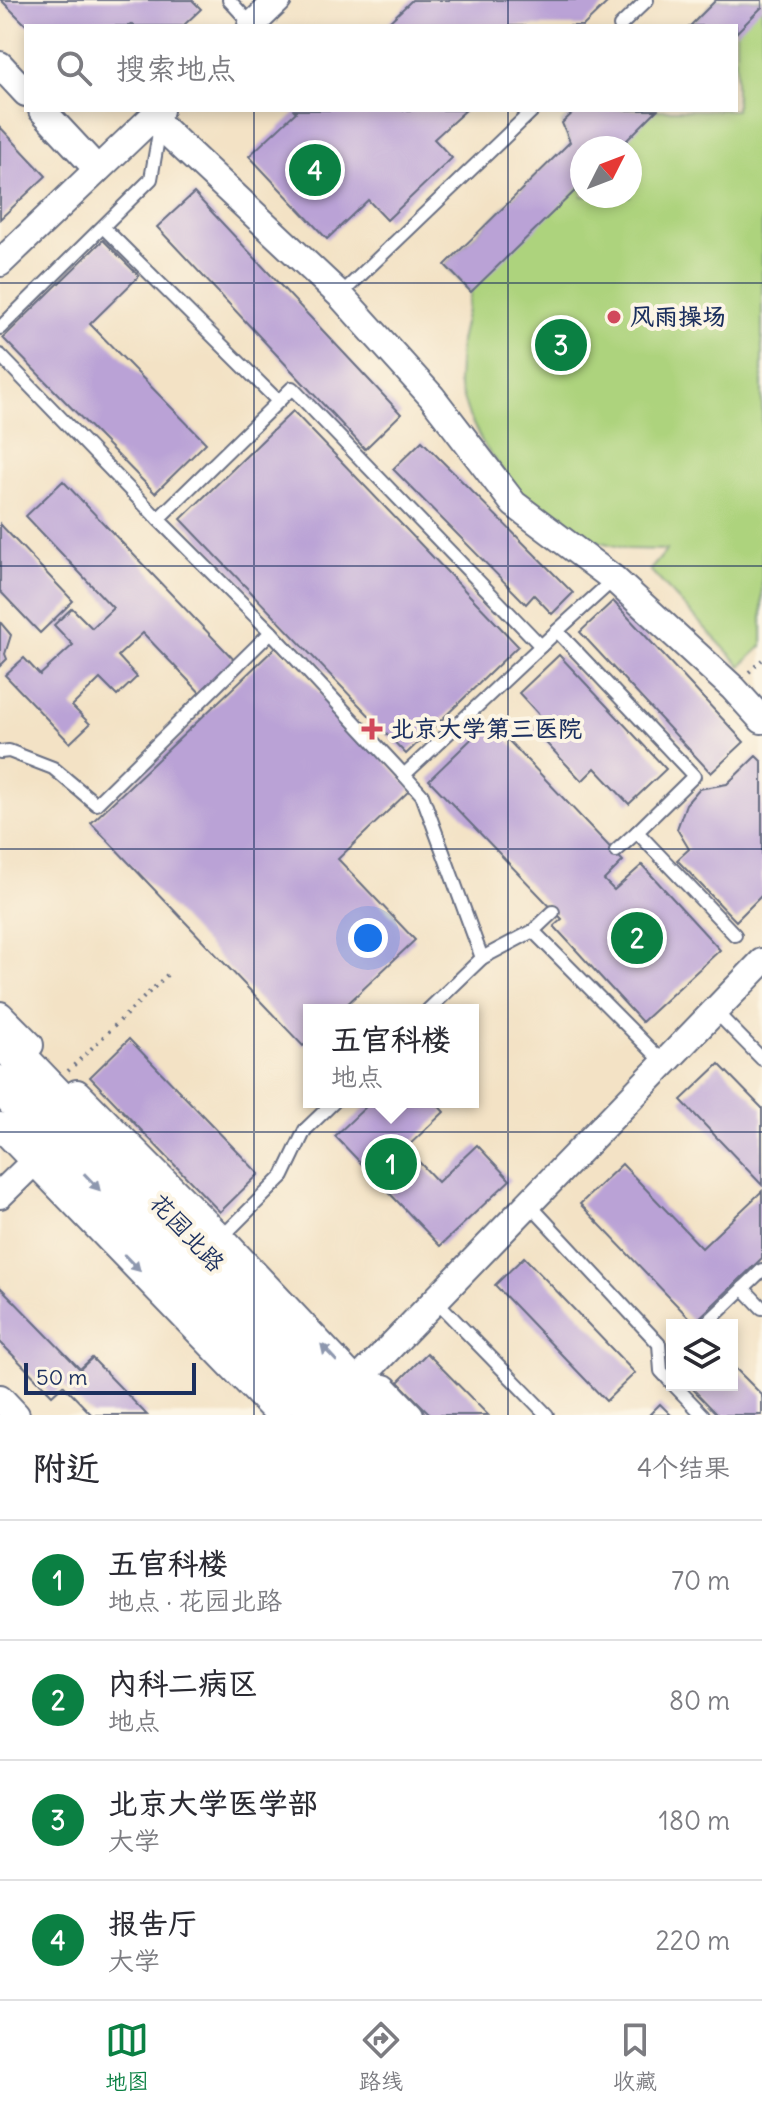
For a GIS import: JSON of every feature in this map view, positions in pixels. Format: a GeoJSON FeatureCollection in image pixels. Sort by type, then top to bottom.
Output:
{"type":"FeatureCollection","features":[{"type":"Feature","properties":{"kind":"street"},"geometry":{"type":"LineString","coordinates":[[252,24],[278,0]]}},
{"type":"Feature","properties":{"kind":"street"},"geometry":{"type":"LineString","coordinates":[[0,65],[24,91]]}},
{"type":"Feature","properties":{"kind":"street"},"geometry":{"type":"LineString","coordinates":[[44,112],[97,169]]}},
{"type":"Feature","properties":{"kind":"street"},"geometry":{"type":"LineString","coordinates":[[0,263],[97,169],[158,118],[340,295],[432,397],[514,504],[614,579],[733,688],[762,720]]}},
{"type":"Feature","properties":{"kind":"street"},"geometry":{"type":"LineString","coordinates":[[338,1403],[762,962]]}},
{"type":"Feature","properties":{"kind":"street"},"geometry":{"type":"LineString","coordinates":[[0,1015],[61,1077],[213,1245]]}},
{"type":"Feature","properties":{"kind":"street","name":"花园北路"},"geometry":{"type":"LineString","coordinates":[[0,1038],[213,1245],[338,1403]]}},
{"type":"Feature","properties":{"kind":"street","name":"花园北路"},"geometry":{"type":"LineString","coordinates":[[0,1084],[44,1152],[124,1217],[338,1403],[376,1410],[381,1415]]}},
{"type":"Feature","properties":{"kind":"street"},"geometry":{"type":"LineString","coordinates":[[0,1126],[44,1152],[279,1415]]}},
{"type":"Feature","properties":{"kind":"street"},"geometry":{"type":"LineString","coordinates":[[0,1195],[44,1152]]}},
{"type":"Feature","properties":{"kind":"street"},"geometry":{"type":"LineString","coordinates":[[338,1403],[384,1388],[410,1415]]}},
{"type":"Feature","properties":{"kind":"street"},"geometry":{"type":"LineString","coordinates":[[0,1398],[16,1415]]}},
{"type":"Feature","properties":{"kind":"lane"},"geometry":{"type":"LineString","coordinates":[[229,0],[250,24]]}},
{"type":"Feature","properties":{"kind":"lane"},"geometry":{"type":"LineString","coordinates":[[622,24],[647,0]]}},
{"type":"Feature","properties":{"kind":"lane"},"geometry":{"type":"LineString","coordinates":[[340,295],[531,112]]}},
{"type":"Feature","properties":{"kind":"lane"},"geometry":{"type":"LineString","coordinates":[[0,328],[151,179],[158,118]]}},
{"type":"Feature","properties":{"kind":"lane"},"geometry":{"type":"LineString","coordinates":[[103,227],[278,401]]}},
{"type":"Feature","properties":{"kind":"lane"},"geometry":{"type":"LineString","coordinates":[[0,355],[271,632],[422,795],[482,958]]}},
{"type":"Feature","properties":{"kind":"lane"},"geometry":{"type":"LineString","coordinates":[[158,519],[292,388],[541,646]]}},
{"type":"Feature","properties":{"kind":"lane"},"geometry":{"type":"LineString","coordinates":[[404,775],[614,579]]}},
{"type":"Feature","properties":{"kind":"lane"},"geometry":{"type":"LineString","coordinates":[[557,631],[694,776],[616,851]]}},
{"type":"Feature","properties":{"kind":"lane"},"geometry":{"type":"LineString","coordinates":[[0,752],[9,751],[53,768],[96,804],[271,632]]}},
{"type":"Feature","properties":{"kind":"lane"},"geometry":{"type":"LineString","coordinates":[[637,832],[735,935]]}},
{"type":"Feature","properties":{"kind":"lane"},"geometry":{"type":"LineString","coordinates":[[434,1004],[482,958],[533,931],[553,912]]}},
{"type":"Feature","properties":{"kind":"lane"},"geometry":{"type":"LineString","coordinates":[[533,931],[664,1063]]}},
{"type":"Feature","properties":{"kind":"lane"},"geometry":{"type":"LineString","coordinates":[[714,1010],[762,1059]]}},
{"type":"Feature","properties":{"kind":"lane"},"geometry":{"type":"LineString","coordinates":[[213,1245],[283,1176],[305,1130],[328,1108]]}},
{"type":"Feature","properties":{"kind":"lane"},"geometry":{"type":"LineString","coordinates":[[529,1204],[665,1346],[661,1371],[666,1376]]}},
{"type":"Feature","properties":{"kind":"lane"},"geometry":{"type":"LineString","coordinates":[[711,1319],[762,1270]]}},
{"type":"Feature","properties":{"kind":"lane"},"geometry":{"type":"LineString","coordinates":[[743,1288],[762,1308]]}},
{"type":"Feature","properties":{"kind":"lane"},"geometry":{"type":"LineString","coordinates":[[435,1300],[547,1415]]}},
{"type":"Feature","properties":{"kind":"lane"},"geometry":{"type":"LineString","coordinates":[[680,1391],[703,1415]]}},
{"type":"Feature","properties":{"kind":"path"},"geometry":{"type":"LineString","coordinates":[[61,1077],[167,975]]}},
{"type":"Feature","properties":{"kind":"green space","name":"风雨操场"},"geometry":{"type":"Polygon","coordinates":[[[716,0],[762,0],[762,646],[741,666],[650,570],[667,550],[627,549],[597,541],[562,527],[526,502],[483,444],[458,383],[460,341],[471,292],[445,265],[570,143],[562,123],[574,112],[738,112],[738,24],[692,24],[716,0]]]}},
{"type":"Feature","properties":{"kind":"building"},"geometry":{"type":"Polygon","coordinates":[[[1,0],[192,0],[201,9],[185,24],[25,24],[1,0]]]}},
{"type":"Feature","properties":{"kind":"building"},"geometry":{"type":"Polygon","coordinates":[[[412,0],[610,0],[585,24],[387,24],[412,0]]]}},
{"type":"Feature","properties":{"kind":"building"},"geometry":{"type":"Polygon","coordinates":[[[716,0],[762,0],[762,7],[738,31],[738,24],[692,24],[716,0]]]}},
{"type":"Feature","properties":{"kind":"building"},"geometry":{"type":"Polygon","coordinates":[[[296,112],[464,112],[434,139],[452,158],[387,220],[368,200],[327,239],[249,156],[296,112]]]}},
{"type":"Feature","properties":{"kind":"building"},"geometry":{"type":"Polygon","coordinates":[[[574,112],[655,112],[631,136],[570,136],[570,142],[562,123],[574,112]]]}},
{"type":"Feature","properties":{"kind":"building"},"geometry":{"type":"Polygon","coordinates":[[[0,127],[46,176],[0,219],[0,127]]]}},
{"type":"Feature","properties":{"kind":"building"},"geometry":{"type":"Polygon","coordinates":[[[570,142],[570,196],[471,292],[445,265],[570,142]]]}},
{"type":"Feature","properties":{"kind":"building"},"geometry":{"type":"Polygon","coordinates":[[[194,193],[401,414],[365,449],[157,227],[194,193]]]}},
{"type":"Feature","properties":{"kind":"building"},"geometry":{"type":"Polygon","coordinates":[[[103,240],[139,276],[90,324],[206,443],[155,493],[3,338],[103,240]]]}},
{"type":"Feature","properties":{"kind":"building"},"geometry":{"type":"Polygon","coordinates":[[[293,411],[518,646],[406,754],[181,519],[293,411]]]}},
{"type":"Feature","properties":{"kind":"building"},"geometry":{"type":"Polygon","coordinates":[[[422,441],[573,593],[552,614],[534,595],[526,604],[393,469],[422,441]]]}},
{"type":"Feature","properties":{"kind":"building"},"geometry":{"type":"Polygon","coordinates":[[[63,481],[241,667],[207,700],[143,633],[118,656],[137,677],[117,696],[100,679],[72,706],[90,724],[70,743],[5,675],[24,658],[40,675],[73,645],[54,625],[72,608],[92,628],[113,608],[26,516],[63,481]]]}},
{"type":"Feature","properties":{"kind":"building"},"geometry":{"type":"Polygon","coordinates":[[[0,524],[73,601],[40,633],[0,591],[0,524]]]}},
{"type":"Feature","properties":{"kind":"building"},"geometry":{"type":"Polygon","coordinates":[[[613,601],[744,742],[711,773],[580,632],[613,601]]]}},
{"type":"Feature","properties":{"kind":"building"},"geometry":{"type":"Polygon","coordinates":[[[0,622],[11,635],[5,654],[7,659],[0,666],[0,622]]]}},
{"type":"Feature","properties":{"kind":"building"},"geometry":{"type":"Polygon","coordinates":[[[276,647],[411,789],[338,859],[415,940],[347,1004],[303,1004],[303,1046],[91,823],[276,647]]]}},
{"type":"Feature","properties":{"kind":"building"},"geometry":{"type":"Polygon","coordinates":[[[559,655],[666,769],[629,804],[595,768],[582,781],[533,729],[543,719],[519,693],[559,655]]]}},
{"type":"Feature","properties":{"kind":"building"},"geometry":{"type":"Polygon","coordinates":[[[490,721],[623,861],[604,880],[614,890],[642,865],[720,950],[642,1022],[554,926],[562,919],[429,780],[490,721]]]}},
{"type":"Feature","properties":{"kind":"building"},"geometry":{"type":"Polygon","coordinates":[[[756,756],[762,762],[762,895],[736,921],[677,860],[689,849],[677,829],[686,804],[699,789],[727,784],[756,756]]]}},
{"type":"Feature","properties":{"kind":"building"},"geometry":{"type":"Polygon","coordinates":[[[129,1039],[259,1174],[220,1212],[90,1077],[129,1039]]]}},
{"type":"Feature","properties":{"kind":"building"},"geometry":{"type":"Polygon","coordinates":[[[719,1064],[762,1108],[762,1185],[681,1100],[719,1064]]]}},
{"type":"Feature","properties":{"kind":"building"},"geometry":{"type":"Polygon","coordinates":[[[365,1108],[440,1108],[444,1112],[406,1148],[438,1182],[477,1145],[510,1180],[440,1246],[335,1136],[365,1108]]]}},
{"type":"Feature","properties":{"kind":"building"},"geometry":{"type":"Polygon","coordinates":[[[622,1164],[702,1248],[762,1191],[762,1258],[698,1319],[690,1319],[580,1204],[622,1164]]]}},
{"type":"Feature","properties":{"kind":"building"},"geometry":{"type":"Polygon","coordinates":[[[524,1257],[635,1373],[606,1401],[495,1285],[524,1257]]]}},
{"type":"Feature","properties":{"kind":"building"},"geometry":{"type":"Polygon","coordinates":[[[0,1287],[80,1369],[92,1358],[147,1415],[92,1415],[63,1385],[52,1395],[0,1342],[0,1287]]]}},
{"type":"Feature","properties":{"kind":"building"},"geometry":{"type":"Polygon","coordinates":[[[427,1353],[488,1415],[431,1415],[398,1382],[427,1353]]]}},
{"type":"Feature","properties":{"kind":"building"},"geometry":{"type":"Polygon","coordinates":[[[738,1371],[762,1395],[762,1415],[718,1415],[695,1391],[738,1391],[738,1371]]]}},
{"type":"Feature","properties":{"kind":"building"},"geometry":{"type":"Polygon","coordinates":[[[660,1404],[671,1415],[649,1415],[660,1404]]]}},
{"type":"Feature","properties":{"kind":"place","name":"报告厅"},"geometry":{"type":"Point","coordinates":[315,170]}},
{"type":"Feature","properties":{"kind":"place","name":"风雨操场"},"geometry":{"type":"Point","coordinates":[614,317]}},
{"type":"Feature","properties":{"kind":"place","name":"北京大学医学部"},"geometry":{"type":"Point","coordinates":[561,345]}},
{"type":"Feature","properties":{"kind":"place","name":"北京大学第三医院"},"geometry":{"type":"Point","coordinates":[372,729]}},
{"type":"Feature","properties":{"kind":"place","name":"内科二病区"},"geometry":{"type":"Point","coordinates":[637,938]}},
{"type":"Feature","properties":{"kind":"place","name":"五官科楼"},"geometry":{"type":"Point","coordinates":[391,1164]}}]}
